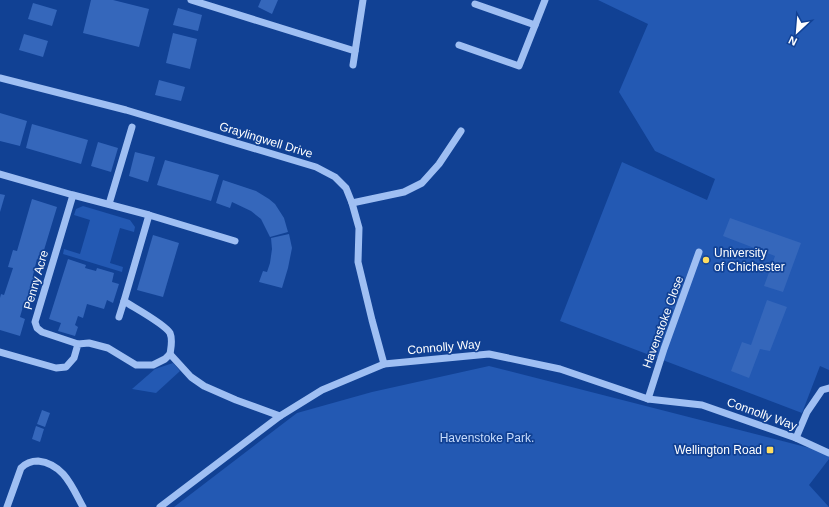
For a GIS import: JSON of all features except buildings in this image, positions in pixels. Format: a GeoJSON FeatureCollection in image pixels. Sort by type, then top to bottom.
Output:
{"type":"FeatureCollection","features":[{"type":"Feature","properties":{"kind":"street"},"geometry":{"type":"LineString","coordinates":[[191,0],[355,51]]}},
{"type":"Feature","properties":{"kind":"street"},"geometry":{"type":"LineString","coordinates":[[353,65],[363,0]]}},
{"type":"Feature","properties":{"kind":"street"},"geometry":{"type":"LineString","coordinates":[[459,45],[519,66],[545,0]]}},
{"type":"Feature","properties":{"kind":"street"},"geometry":{"type":"LineString","coordinates":[[475,4],[535,25]]}},
{"type":"Feature","properties":{"kind":"street","name":"Graylingwell Drive"},"geometry":{"type":"LineString","coordinates":[[0,78],[126,110],[316,167],[335,176],[346,188],[359,228],[358,262],[384,364]]}},
{"type":"Feature","properties":{"kind":"street"},"geometry":{"type":"LineString","coordinates":[[109,204],[132,127]]}},
{"type":"Feature","properties":{"kind":"street"},"geometry":{"type":"LineString","coordinates":[[352,203],[404,192],[422,183],[438,164],[461,131]]}},
{"type":"Feature","properties":{"kind":"street"},"geometry":{"type":"LineString","coordinates":[[0,174],[149,215],[235,241]]}},
{"type":"Feature","properties":{"kind":"street","name":"Penny Acre"},"geometry":{"type":"LineString","coordinates":[[73,195],[35,322],[37,328],[42,332],[78,344],[89,343],[108,348],[136,365],[153,365],[165,359],[170,354]]}},
{"type":"Feature","properties":{"kind":"street"},"geometry":{"type":"LineString","coordinates":[[119,317],[149,215]]}},
{"type":"Feature","properties":{"kind":"street","name":"Havenstoke Close"},"geometry":{"type":"LineString","coordinates":[[648,398],[699,252]]}},
{"type":"Feature","properties":{"kind":"street"},"geometry":{"type":"LineString","coordinates":[[124,301],[152,318],[170,332],[172,342],[170,354],[191,377],[204,386],[236,400],[280,416]]}},
{"type":"Feature","properties":{"kind":"street"},"geometry":{"type":"LineString","coordinates":[[0,352],[56,368],[66,367],[74,358],[78,344]]}},
{"type":"Feature","properties":{"kind":"street","name":"Connolly Way"},"geometry":{"type":"LineString","coordinates":[[160,507],[280,416],[322,390],[384,364],[489,354],[560,369],[648,398],[702,405],[796,438],[829,452]]}},
{"type":"Feature","properties":{"kind":"street"},"geometry":{"type":"LineString","coordinates":[[796,438],[807,412],[822,390],[829,388]]}},
{"type":"Feature","properties":{"kind":"street"},"geometry":{"type":"LineString","coordinates":[[7,507],[21,468],[26,463],[34,461],[46,462],[57,468],[65,476],[83,507]]}},
{"type":"Feature","properties":{"kind":"green space","name":"University of Chichester"},"geometry":{"type":"Polygon","coordinates":[[[598,0],[829,0],[829,370],[820,366],[802,413],[560,321],[622,162],[707,200],[715,179],[655,151],[619,92],[648,24],[598,0]]]}},
{"type":"Feature","properties":{"kind":"green space"},"geometry":{"type":"Polygon","coordinates":[[[83,206],[130,220],[135,227],[134,232],[120,228],[110,263],[123,267],[122,272],[63,254],[64,249],[80,254],[90,220],[74,215],[76,209],[83,206]]]}},
{"type":"Feature","properties":{"kind":"green space"},"geometry":{"type":"Polygon","coordinates":[[[173,363],[180,371],[156,393],[132,389],[155,369],[173,363]]]}},
{"type":"Feature","properties":{"kind":"green space","name":"Havenstoke Park."},"geometry":{"type":"Polygon","coordinates":[[[489,366],[829,453],[829,459],[809,485],[829,507],[174,507],[297,413],[372,392],[489,366]]]}},
{"type":"Feature","properties":{"kind":"place","name":"University of Chichester"},"geometry":{"type":"Point","coordinates":[706,260]}},
{"type":"Feature","properties":{"kind":"place","name":"Wellington Road"},"geometry":{"type":"Point","coordinates":[770,450]}}]}
